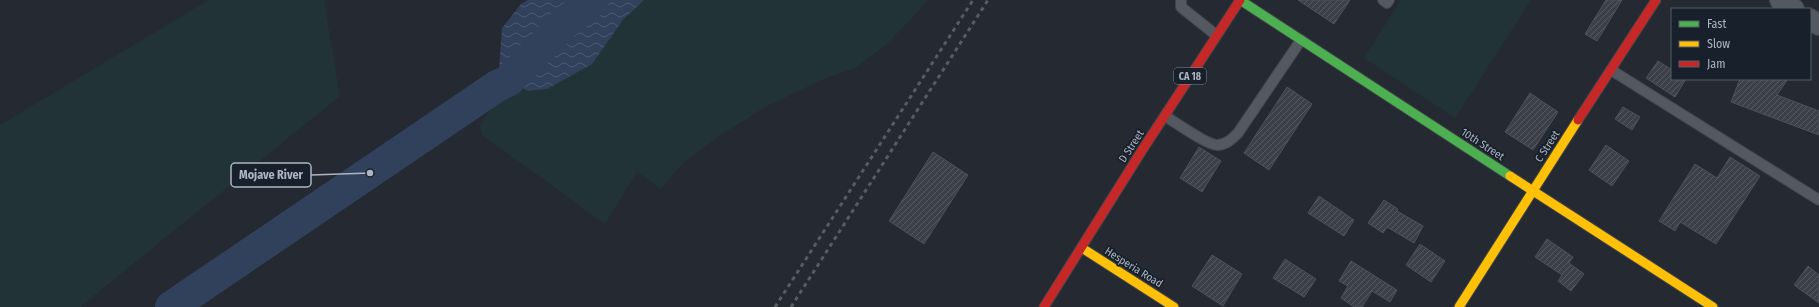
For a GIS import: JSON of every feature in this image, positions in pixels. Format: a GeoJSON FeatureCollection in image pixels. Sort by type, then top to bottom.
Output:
{"type":"FeatureCollection","features":[{"type":"Feature","properties":{"kind":"street","name":"D Street"},"geometry":{"type":"LineString","coordinates":[[1044,307],[1141,152],[1240,0]]}},
{"type":"Feature","properties":{"kind":"street","name":"10th Street"},"geometry":{"type":"LineString","coordinates":[[1240,0],[1713,307]]}},
{"type":"Feature","properties":{"kind":"street","name":"C Street"},"geometry":{"type":"LineString","coordinates":[[1459,307],[1532,190],[1656,0]]}},
{"type":"Feature","properties":{"kind":"street"},"geometry":{"type":"LineString","coordinates":[[1780,0],[1792,8]]}},
{"type":"Feature","properties":{"kind":"street","name":"Hesperia Road"},"geometry":{"type":"LineString","coordinates":[[1082,248],[1174,307]]}},
{"type":"Feature","properties":{"kind":"lane"},"geometry":{"type":"LineString","coordinates":[[1181,0],[1181,7],[1216,35]]}},
{"type":"Feature","properties":{"kind":"lane"},"geometry":{"type":"LineString","coordinates":[[1383,0],[1387,3],[1389,0]]}},
{"type":"Feature","properties":{"kind":"lane"},"geometry":{"type":"LineString","coordinates":[[1165,116],[1211,144],[1224,144],[1232,140],[1301,40]]}},
{"type":"Feature","properties":{"kind":"lane"},"geometry":{"type":"LineString","coordinates":[[1611,70],[1819,200]]}},
{"type":"Feature","properties":{"kind":"shaded area"},"geometry":{"type":"Polygon","coordinates":[[[209,0],[324,0],[340,96],[80,307],[0,307],[0,125],[209,0]]]}},
{"type":"Feature","properties":{"kind":"shaded area"},"geometry":{"type":"Polygon","coordinates":[[[644,0],[927,0],[916,14],[886,45],[855,68],[826,78],[769,105],[722,134],[682,164],[661,189],[637,172],[605,224],[482,135],[480,125],[508,81],[521,89],[529,91],[539,90],[561,80],[594,54],[630,13],[644,0]]]}},
{"type":"Feature","properties":{"kind":"shaded area"},"geometry":{"type":"Polygon","coordinates":[[[1401,0],[1531,0],[1455,118],[1364,58],[1401,0]]]}},
{"type":"Feature","properties":{"kind":"water"},"geometry":{"type":"Polygon","coordinates":[[[528,0],[644,0],[623,20],[592,64],[547,89],[528,91],[508,81],[499,69],[502,28],[521,4],[528,0]]]}},
{"type":"Feature","properties":{"kind":"building"},"geometry":{"type":"Polygon","coordinates":[[[1298,0],[1350,0],[1334,24],[1298,0]]]}},
{"type":"Feature","properties":{"kind":"building"},"geometry":{"type":"Polygon","coordinates":[[[1606,0],[1622,0],[1597,41],[1585,34],[1606,0]]]}},
{"type":"Feature","properties":{"kind":"building"},"geometry":{"type":"Polygon","coordinates":[[[1658,61],[1671,69],[1671,80],[1685,80],[1675,97],[1646,78],[1658,61]]]}},
{"type":"Feature","properties":{"kind":"building"},"geometry":{"type":"Polygon","coordinates":[[[1740,80],[1787,80],[1777,95],[1819,111],[1819,135],[1731,102],[1740,80]]]}},
{"type":"Feature","properties":{"kind":"building"},"geometry":{"type":"Polygon","coordinates":[[[1287,87],[1312,104],[1269,170],[1244,153],[1287,87]]]}},
{"type":"Feature","properties":{"kind":"building"},"geometry":{"type":"Polygon","coordinates":[[[1530,93],[1558,112],[1533,150],[1505,132],[1530,93]]]}},
{"type":"Feature","properties":{"kind":"building"},"geometry":{"type":"Polygon","coordinates":[[[1623,107],[1640,117],[1632,130],[1615,119],[1623,107]]]}},
{"type":"Feature","properties":{"kind":"building"},"geometry":{"type":"Polygon","coordinates":[[[1606,145],[1629,161],[1612,186],[1589,170],[1606,145]]]}},
{"type":"Feature","properties":{"kind":"building"},"geometry":{"type":"Polygon","coordinates":[[[1199,147],[1221,161],[1202,192],[1180,178],[1199,147]]]}},
{"type":"Feature","properties":{"kind":"building"},"geometry":{"type":"Polygon","coordinates":[[[933,152],[968,175],[924,244],[889,221],[933,152]]]}},
{"type":"Feature","properties":{"kind":"building"},"geometry":{"type":"Polygon","coordinates":[[[1730,157],[1760,176],[1716,244],[1680,222],[1675,231],[1659,221],[1695,164],[1717,178],[1730,157]]]}},
{"type":"Feature","properties":{"kind":"building"},"geometry":{"type":"Polygon","coordinates":[[[1319,196],[1354,220],[1344,236],[1308,213],[1319,196]]]}},
{"type":"Feature","properties":{"kind":"building"},"geometry":{"type":"Polygon","coordinates":[[[1384,200],[1398,209],[1397,211],[1423,226],[1414,243],[1387,227],[1383,233],[1368,223],[1384,200]]]}},
{"type":"Feature","properties":{"kind":"building"},"geometry":{"type":"Polygon","coordinates":[[[1547,239],[1573,257],[1569,263],[1584,274],[1571,291],[1558,281],[1562,275],[1535,257],[1547,239]]]}},
{"type":"Feature","properties":{"kind":"building"},"geometry":{"type":"Polygon","coordinates":[[[1420,244],[1445,261],[1431,282],[1406,265],[1420,244]]]}},
{"type":"Feature","properties":{"kind":"building"},"geometry":{"type":"Polygon","coordinates":[[[1212,255],[1242,274],[1223,306],[1192,286],[1212,255]]]}},
{"type":"Feature","properties":{"kind":"building"},"geometry":{"type":"Polygon","coordinates":[[[1285,259],[1316,279],[1304,297],[1273,278],[1285,259]]]}},
{"type":"Feature","properties":{"kind":"building"},"geometry":{"type":"Polygon","coordinates":[[[1351,261],[1397,290],[1390,302],[1372,291],[1362,307],[1354,307],[1341,298],[1348,286],[1339,281],[1351,261]]]}},
{"type":"Feature","properties":{"kind":"building"},"geometry":{"type":"Polygon","coordinates":[[[1808,266],[1819,275],[1819,303],[1794,285],[1808,266]]]}},
{"type":"Feature","properties":{"kind":"waterway"},"geometry":{"type":"LineString","coordinates":[[171,307],[497,86],[508,81],[564,24],[593,0]]}},
{"type":"Feature","properties":{"kind":"railway"},"geometry":{"type":"LineString","coordinates":[[775,307],[973,0]]}},
{"type":"Feature","properties":{"kind":"railway"},"geometry":{"type":"LineString","coordinates":[[791,307],[988,0]]}},
{"type":"Feature","properties":{"kind":"traffic: fast"},"geometry":{"type":"LineString","coordinates":[[1240,0],[1510,176]]}},
{"type":"Feature","properties":{"kind":"traffic: slow"},"geometry":{"type":"LineString","coordinates":[[1459,307],[1578,120]]}},
{"type":"Feature","properties":{"kind":"traffic: slow"},"geometry":{"type":"LineString","coordinates":[[1510,176],[1713,307]]}},
{"type":"Feature","properties":{"kind":"traffic: slow"},"geometry":{"type":"LineString","coordinates":[[1082,248],[1174,307]]}},
{"type":"Feature","properties":{"kind":"traffic: jam"},"geometry":{"type":"LineString","coordinates":[[1044,307],[1141,152],[1240,0]]}},
{"type":"Feature","properties":{"kind":"traffic: jam"},"geometry":{"type":"LineString","coordinates":[[1578,120],[1656,0]]}},
{"type":"Feature","properties":{"kind":"place","name":"Mojave River"},"geometry":{"type":"Point","coordinates":[370,173]}}]}
